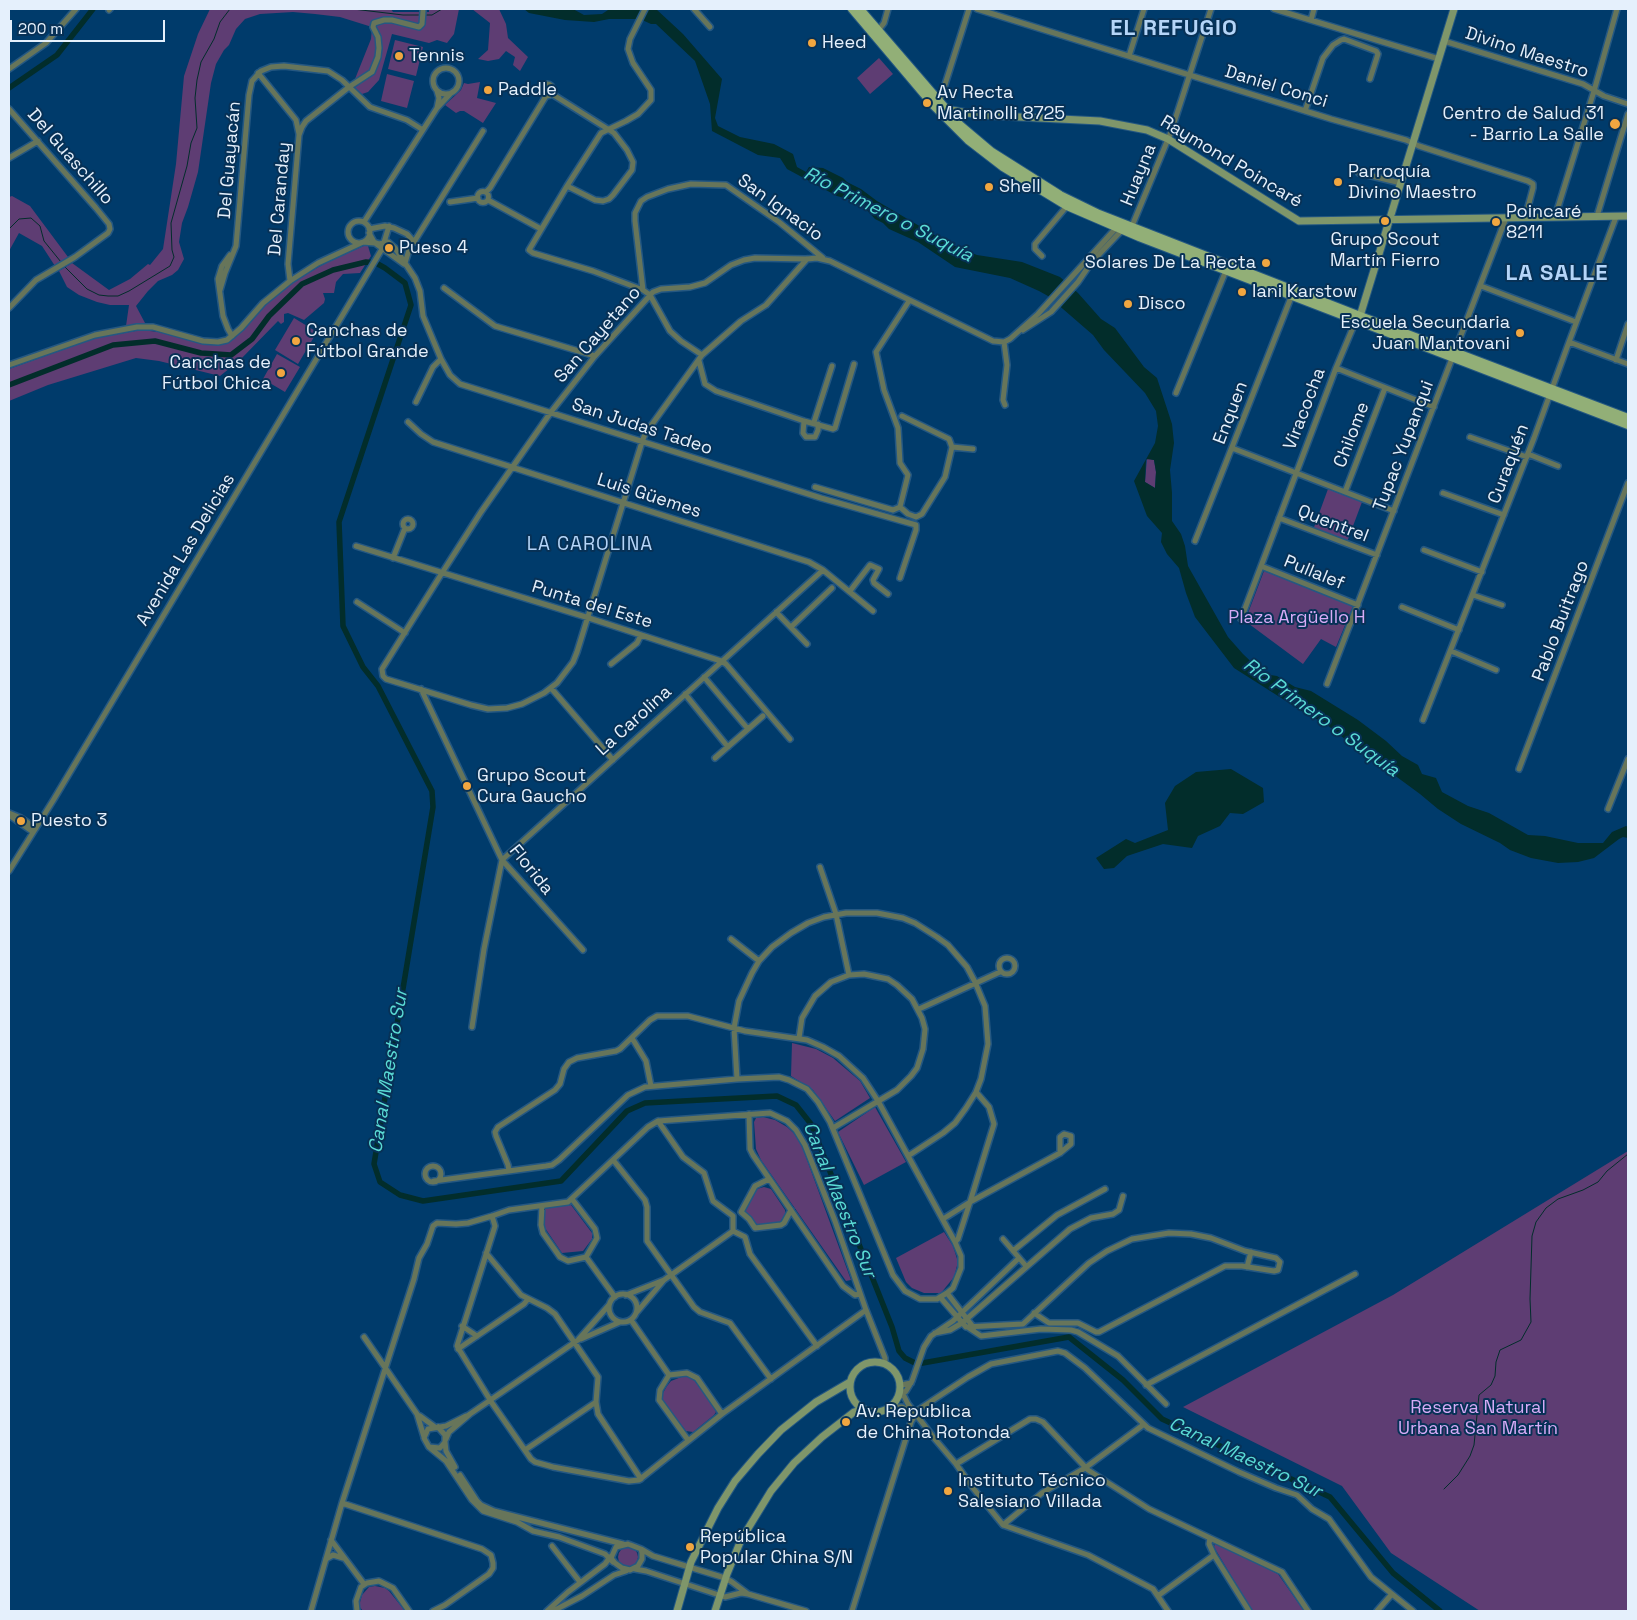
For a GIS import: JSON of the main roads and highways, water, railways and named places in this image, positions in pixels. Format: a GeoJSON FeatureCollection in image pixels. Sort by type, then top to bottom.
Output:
{"type":"FeatureCollection","features":[{"type":"Feature","properties":{"kind":"main road"},"geometry":{"type":"LineString","coordinates":[[852,9],[876,33],[968,140],[988,157],[1067,206],[1551,392],[1628,418]]}},
{"type":"Feature","properties":{"kind":"main road"},"geometry":{"type":"LineString","coordinates":[[860,9],[876,33]]}},
{"type":"Feature","properties":{"kind":"main road","name":"Viracocha"},"geometry":{"type":"LineString","coordinates":[[1357,318],[1390,220],[1454,9]]}},
{"type":"Feature","properties":{"kind":"main road"},"geometry":{"type":"LineString","coordinates":[[944,112],[1000,158],[1060,195],[1122,226],[1160,237],[1292,295],[1357,318]]}},
{"type":"Feature","properties":{"kind":"main road","name":"Raymond Poincaré"},"geometry":{"type":"LineString","coordinates":[[944,112],[1106,122],[1147,130],[1168,139],[1299,221],[1628,216]]}},
{"type":"Feature","properties":{"kind":"main road"},"geometry":{"type":"LineString","coordinates":[[1551,392],[1628,425]]}},
{"type":"Feature","properties":{"kind":"main road"},"geometry":{"type":"LineString","coordinates":[[870,1362],[885,1363],[897,1374],[900,1392],[891,1407],[878,1412],[864,1409],[855,1402],[851,1396],[850,1382],[852,1375],[863,1364],[870,1362]]}},
{"type":"Feature","properties":{"kind":"main road"},"geometry":{"type":"LineString","coordinates":[[677,1611],[684,1584],[703,1536],[735,1482],[781,1430],[805,1410],[850,1382]]}},
{"type":"Feature","properties":{"kind":"main road"},"geometry":{"type":"LineString","coordinates":[[715,1611],[725,1578],[750,1522],[782,1477],[794,1463],[828,1432],[854,1412],[864,1409]]}},
{"type":"Feature","properties":{"kind":"water"},"geometry":{"type":"Polygon","coordinates":[[[524,9],[573,9],[584,15],[602,14],[607,9],[656,9],[683,34],[722,79],[715,118],[718,126],[740,137],[774,144],[793,154],[797,167],[806,172],[809,167],[823,168],[843,178],[877,201],[950,244],[977,255],[1022,262],[1060,277],[1078,293],[1101,319],[1115,328],[1144,367],[1157,378],[1172,424],[1174,443],[1170,470],[1172,521],[1181,534],[1188,566],[1228,637],[1243,654],[1264,674],[1277,676],[1295,687],[1311,691],[1358,720],[1402,756],[1418,765],[1422,774],[1436,778],[1442,792],[1468,806],[1489,813],[1528,835],[1545,836],[1578,843],[1603,843],[1612,832],[1626,826],[1628,827],[1628,838],[1623,837],[1619,839],[1594,858],[1578,862],[1558,863],[1531,858],[1510,850],[1461,824],[1438,809],[1386,769],[1346,733],[1308,715],[1234,668],[1195,617],[1179,568],[1167,554],[1161,542],[1162,533],[1147,516],[1134,481],[1146,459],[1155,443],[1158,426],[1156,411],[1145,393],[1104,350],[1093,335],[1048,296],[1039,291],[1010,278],[955,267],[918,242],[889,229],[875,219],[863,206],[852,200],[837,196],[787,169],[780,158],[758,155],[712,131],[710,104],[695,61],[656,24],[640,19],[609,19],[594,22],[565,20],[529,13],[524,9]],[[1146,459],[1145,482],[1155,488],[1156,472],[1154,460],[1146,459]]]}},
{"type":"Feature","properties":{"kind":"water"},"geometry":{"type":"Polygon","coordinates":[[[1231,769],[1263,788],[1264,802],[1243,814],[1230,813],[1220,826],[1198,836],[1192,848],[1163,844],[1127,856],[1114,868],[1104,869],[1096,858],[1126,839],[1135,843],[1168,830],[1165,803],[1175,786],[1196,772],[1231,769]]]}},
{"type":"Feature","properties":{"kind":"waterway","name":"Canal Maestro Sur"},"geometry":{"type":"LineString","coordinates":[[9,88],[57,55],[93,9]]}},
{"type":"Feature","properties":{"kind":"waterway"},"geometry":{"type":"LineString","coordinates":[[63,265],[87,289],[99,295],[108,296],[118,296],[129,291],[170,266],[174,257],[171,223],[187,166],[191,143],[197,128],[195,98],[201,62],[214,39],[220,22],[230,9]]}},
{"type":"Feature","properties":{"kind":"waterway"},"geometry":{"type":"LineString","coordinates":[[353,9],[419,15]]}},
{"type":"Feature","properties":{"kind":"waterway"},"geometry":{"type":"LineString","coordinates":[[426,15],[432,15],[442,9]]}},
{"type":"Feature","properties":{"kind":"waterway"},"geometry":{"type":"LineString","coordinates":[[9,229],[19,219],[31,218],[40,226],[44,241],[61,262]]}},
{"type":"Feature","properties":{"kind":"waterway","name":"Canal Maestro Sur"},"geometry":{"type":"LineString","coordinates":[[9,385],[113,345],[155,341],[201,353],[231,355],[252,339],[269,316],[302,284],[333,270],[366,262],[376,263],[405,283],[411,305],[339,522],[343,626],[363,667],[378,686],[432,791],[433,807],[374,1164],[380,1182],[400,1195],[423,1201],[561,1181],[627,1111],[645,1103],[777,1096],[796,1105],[811,1124],[892,1327],[899,1351],[905,1358],[917,1364],[1069,1337],[1123,1380],[1162,1419],[1330,1497],[1393,1573],[1440,1611]]}},
{"type":"Feature","properties":{"kind":"waterway","name":"Río Primero o Suquía"},"geometry":{"type":"LineString","coordinates":[[1333,724],[1366,750]]}},
{"type":"Feature","properties":{"kind":"waterway"},"geometry":{"type":"LineString","coordinates":[[1444,1489],[1458,1475],[1470,1456],[1474,1445],[1479,1395],[1491,1385],[1495,1376],[1496,1362],[1500,1350],[1521,1340],[1531,1322],[1532,1236],[1536,1222],[1546,1208],[1558,1199],[1598,1182],[1607,1171],[1628,1154]]}},
{"type":"Feature","properties":{"kind":"place","name":"Heed"},"geometry":{"type":"Point","coordinates":[812,43]}},
{"type":"Feature","properties":{"kind":"place","name":"Tennis"},"geometry":{"type":"Point","coordinates":[399,56]}},
{"type":"Feature","properties":{"kind":"place","name":"Paddle"},"geometry":{"type":"Point","coordinates":[488,90]}},
{"type":"Feature","properties":{"kind":"place","name":"Av Recta Martinolli 8725"},"geometry":{"type":"Point","coordinates":[927,103]}},
{"type":"Feature","properties":{"kind":"place","name":"Centro de Salud 31 - Barrio La Salle"},"geometry":{"type":"Point","coordinates":[1615,124]}},
{"type":"Feature","properties":{"kind":"place","name":"Parroquía Divino Maestro"},"geometry":{"type":"Point","coordinates":[1338,182]}},
{"type":"Feature","properties":{"kind":"place","name":"Shell"},"geometry":{"type":"Point","coordinates":[989,187]}},
{"type":"Feature","properties":{"kind":"place","name":"Grupo Scout Martín Fierro"},"geometry":{"type":"Point","coordinates":[1385,221]}},
{"type":"Feature","properties":{"kind":"place","name":"Poincaré 8211"},"geometry":{"type":"Point","coordinates":[1496,222]}},
{"type":"Feature","properties":{"kind":"place","name":"Pueso 4"},"geometry":{"type":"Point","coordinates":[389,248]}},
{"type":"Feature","properties":{"kind":"place","name":"Solares De La Recta"},"geometry":{"type":"Point","coordinates":[1266,263]}},
{"type":"Feature","properties":{"kind":"place","name":"Iani Karstow"},"geometry":{"type":"Point","coordinates":[1242,292]}},
{"type":"Feature","properties":{"kind":"place","name":"Disco"},"geometry":{"type":"Point","coordinates":[1128,304]}},
{"type":"Feature","properties":{"kind":"place","name":"Escuela Secundaria Juan Mantovani"},"geometry":{"type":"Point","coordinates":[1520,333]}},
{"type":"Feature","properties":{"kind":"place","name":"Canchas de Fútbol Grande"},"geometry":{"type":"Point","coordinates":[296,341]}},
{"type":"Feature","properties":{"kind":"place","name":"Canchas de Fútbol Chica"},"geometry":{"type":"Point","coordinates":[281,373]}},
{"type":"Feature","properties":{"kind":"place","name":"Grupo Scout Cura Gaucho"},"geometry":{"type":"Point","coordinates":[467,786]}},
{"type":"Feature","properties":{"kind":"place","name":"Puesto 3"},"geometry":{"type":"Point","coordinates":[21,821]}},
{"type":"Feature","properties":{"kind":"place","name":"Av. Republica de China Rotonda"},"geometry":{"type":"Point","coordinates":[846,1422]}},
{"type":"Feature","properties":{"kind":"place","name":"Instituto Técnico Salesiano Villada"},"geometry":{"type":"Point","coordinates":[948,1491]}},
{"type":"Feature","properties":{"kind":"place","name":"República Popular China S/N"},"geometry":{"type":"Point","coordinates":[690,1547]}},
{"type":"Feature","properties":{"kind":"district","name":"EL REFUGIO"},"geometry":{"type":"Point","coordinates":[1174,29]}},
{"type":"Feature","properties":{"kind":"district","name":"LA SALLE"},"geometry":{"type":"Point","coordinates":[1557,274]}},
{"type":"Feature","properties":{"kind":"district","name":"LA CAROLINA"},"geometry":{"type":"Point","coordinates":[590,545]}},
{"type":"Feature","properties":{"kind":"park label","name":"Plaza Argüello H"},"geometry":{"type":"Point","coordinates":[1297,618]}},
{"type":"Feature","properties":{"kind":"park label","name":"Reserva Natural Urbana San Martín"},"geometry":{"type":"Point","coordinates":[1478,1418]}}]}
